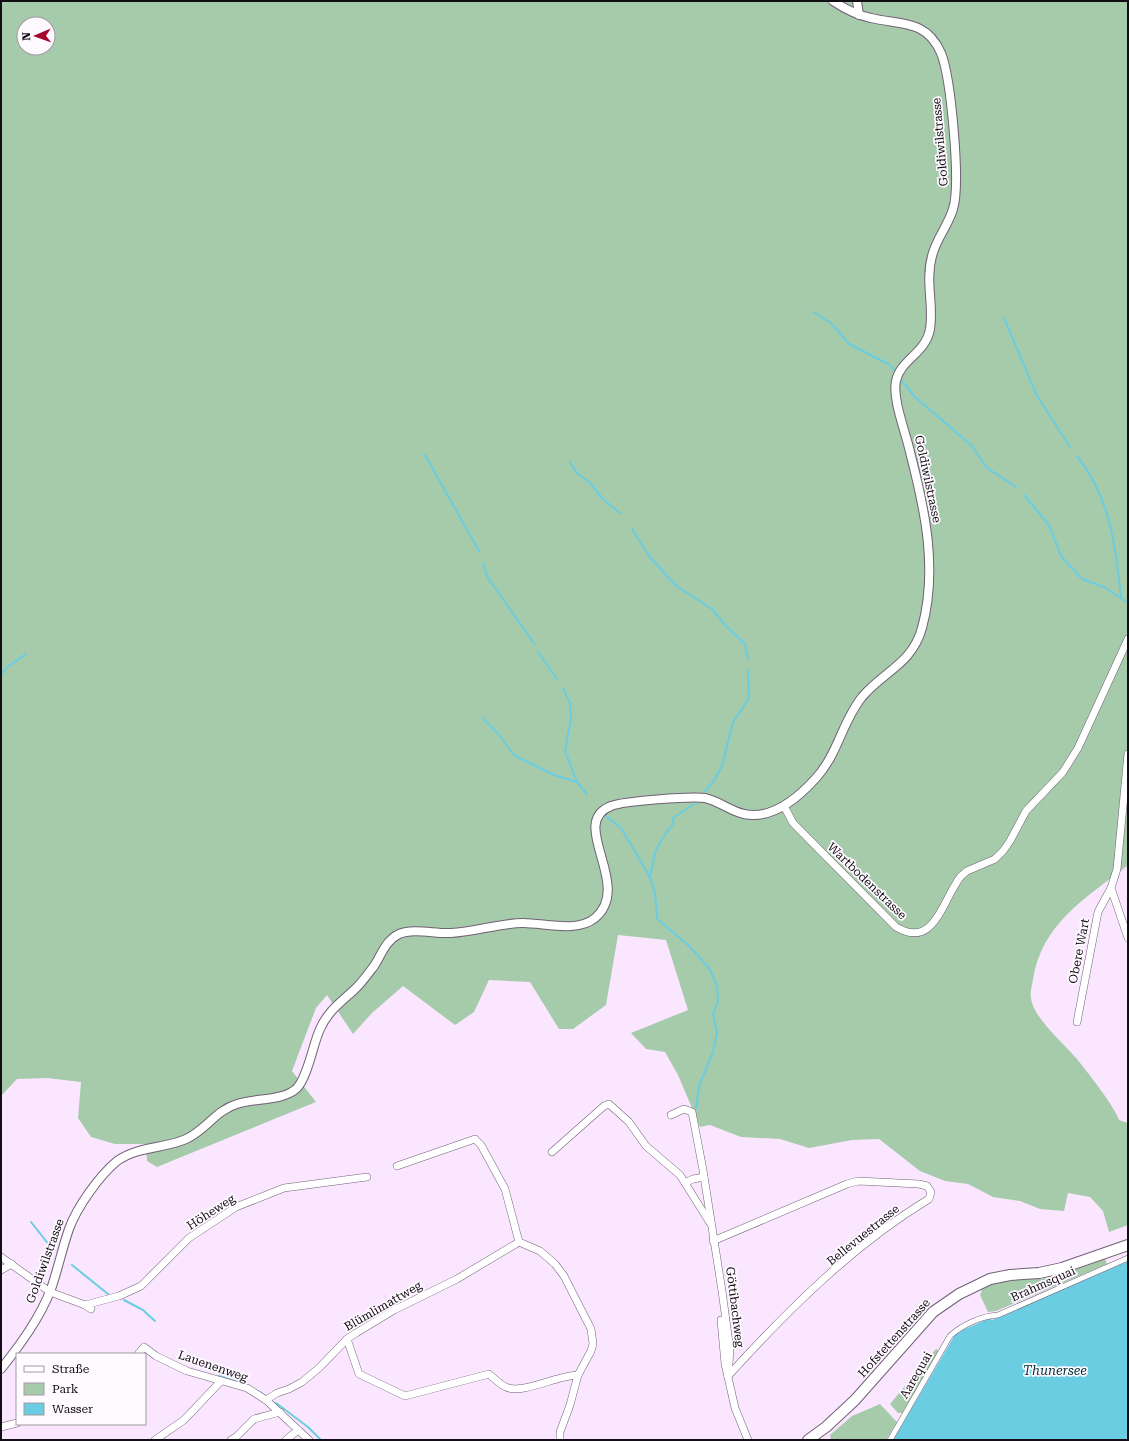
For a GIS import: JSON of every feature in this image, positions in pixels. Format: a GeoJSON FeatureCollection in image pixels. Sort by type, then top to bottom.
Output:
{"type":"FeatureCollection","features":[{"type":"Feature","properties":{"kind":"main road","name":"Hofstettenstrasse"},"geometry":{"type":"LineString","coordinates":[[808,1440],[826,1427],[856,1400],[933,1312],[959,1294],[986,1281],[1010,1275],[1039,1273],[1062,1268],[1128,1245]]}},
{"type":"Feature","properties":{"kind":"street","name":"Goldiwilstrasse"},"geometry":{"type":"LineString","coordinates":[[1,1369],[37,1318],[50,1292],[71,1223],[106,1171],[122,1158],[137,1150],[181,1141],[196,1134],[224,1108],[241,1102],[283,1095],[297,1088],[306,1072],[320,1028],[332,1008],[356,989],[374,966],[388,942],[403,932],[446,934],[475,932],[520,923],[567,926],[583,924],[594,920],[603,907],[608,891],[605,864],[595,838],[597,816],[607,807],[620,804],[700,797],[714,800],[744,814],[770,812],[784,806],[798,796],[820,775],[839,744],[846,722],[863,696],[873,685],[901,664],[912,651],[920,635],[930,585],[930,553],[922,497],[897,400],[896,379],[900,371],[922,349],[930,331],[929,274],[932,255],[949,220],[956,196],[957,183],[951,116],[941,54],[932,38],[918,27],[909,24],[874,19],[849,12],[833,1]]}},
{"type":"Feature","properties":{"kind":"street"},"geometry":{"type":"LineString","coordinates":[[857,1],[859,15]]}},
{"type":"Feature","properties":{"kind":"street","name":"Wartbodenstrasse"},"geometry":{"type":"LineString","coordinates":[[784,806],[793,823],[896,927],[911,934],[923,932],[931,926],[961,876],[967,871],[995,859],[1003,851],[1026,811],[1063,772],[1078,748],[1128,639]]}},
{"type":"Feature","properties":{"kind":"street","name":"Obere Wart"},"geometry":{"type":"LineString","coordinates":[[1077,1022],[1098,912],[1111,888],[1120,853],[1128,754]]}},
{"type":"Feature","properties":{"kind":"street"},"geometry":{"type":"LineString","coordinates":[[1111,888],[1128,938]]}},
{"type":"Feature","properties":{"kind":"street","name":"Göttibachweg"},"geometry":{"type":"LineString","coordinates":[[552,1152],[604,1106],[609,1104],[629,1122],[646,1146],[674,1168],[710,1223]]}},
{"type":"Feature","properties":{"kind":"street","name":"Göttibachweg"},"geometry":{"type":"LineString","coordinates":[[671,1115],[684,1109],[692,1112],[721,1284],[730,1350],[728,1376],[735,1408],[748,1440]]}},
{"type":"Feature","properties":{"kind":"street"},"geometry":{"type":"LineString","coordinates":[[396,1166],[475,1139],[481,1145],[504,1189],[519,1242],[540,1251],[555,1264],[564,1276],[589,1321],[593,1344],[590,1356],[578,1375],[560,1432],[560,1440]]}},
{"type":"Feature","properties":{"kind":"street","name":"Höheweg"},"geometry":{"type":"LineString","coordinates":[[50,1292],[88,1307],[119,1296],[141,1286],[190,1238],[236,1206],[284,1188],[367,1177]]}},
{"type":"Feature","properties":{"kind":"street"},"geometry":{"type":"LineString","coordinates":[[685,1183],[692,1179],[704,1177]]}},
{"type":"Feature","properties":{"kind":"street","name":"Bellevuestrasse"},"geometry":{"type":"LineString","coordinates":[[713,1241],[809,1199],[858,1181],[919,1184],[927,1186],[931,1192],[929,1199],[885,1228],[801,1300],[728,1376]]}},
{"type":"Feature","properties":{"kind":"street","name":"Blümlimattweg"},"geometry":{"type":"LineString","coordinates":[[266,1400],[276,1393],[289,1389],[302,1382],[319,1368],[347,1339],[375,1321],[456,1278],[519,1242]]}},
{"type":"Feature","properties":{"kind":"street"},"geometry":{"type":"LineString","coordinates":[[1,1257],[50,1292]]}},
{"type":"Feature","properties":{"kind":"street","name":"Brahmsquai"},"geometry":{"type":"LineString","coordinates":[[966,1326],[987,1316],[998,1316],[1128,1258]]}},
{"type":"Feature","properties":{"kind":"street"},"geometry":{"type":"LineString","coordinates":[[1,1270],[12,1264]]}},
{"type":"Feature","properties":{"kind":"street","name":"Aarequai"},"geometry":{"type":"LineString","coordinates":[[890,1440],[950,1336],[957,1330],[966,1326]]}},
{"type":"Feature","properties":{"kind":"street"},"geometry":{"type":"LineString","coordinates":[[347,1339],[359,1374],[405,1396],[489,1374],[507,1388],[517,1390],[564,1376],[578,1375]]}},
{"type":"Feature","properties":{"kind":"street","name":"Lauenenweg"},"geometry":{"type":"LineString","coordinates":[[139,1353],[144,1347],[156,1356],[187,1371],[247,1388],[266,1400],[309,1440]]}},
{"type":"Feature","properties":{"kind":"street"},"geometry":{"type":"LineString","coordinates":[[155,1440],[184,1420],[221,1381]]}},
{"type":"Feature","properties":{"kind":"street"},"geometry":{"type":"LineString","coordinates":[[231,1440],[254,1419],[280,1412]]}},
{"type":"Feature","properties":{"kind":"street"},"geometry":{"type":"LineString","coordinates":[[1,1427],[16,1423]]}},
{"type":"Feature","properties":{"kind":"street"},"geometry":{"type":"LineString","coordinates":[[286,1440],[298,1430]]}},
{"type":"Feature","properties":{"kind":"green space"},"geometry":{"type":"Polygon","coordinates":[[[1,1],[1128,1],[1128,857],[1127,866],[1081,901],[1055,928],[1045,943],[1038,960],[1032,984],[1031,998],[1037,1013],[1086,1071],[1106,1098],[1119,1120],[1128,1123],[1128,1225],[1109,1232],[1103,1211],[1090,1197],[1068,1193],[1064,1211],[1040,1209],[1020,1201],[993,1197],[968,1184],[945,1181],[920,1171],[879,1139],[852,1140],[809,1148],[780,1139],[741,1137],[710,1125],[700,1127],[678,1075],[665,1052],[646,1049],[631,1033],[688,1010],[666,940],[618,935],[606,1005],[573,1029],[559,1029],[530,982],[489,980],[474,1012],[455,1025],[403,986],[372,1013],[353,1034],[327,995],[316,1008],[292,1071],[316,1102],[157,1167],[147,1161],[146,1144],[115,1144],[91,1137],[78,1118],[81,1082],[47,1078],[17,1079],[1,1096],[1,1]]]}},
{"type":"Feature","properties":{"kind":"green space"},"geometry":{"type":"Polygon","coordinates":[[[1105,1258],[1107,1264],[996,1311],[988,1312],[980,1295],[983,1287],[999,1281],[1022,1278],[1041,1279],[1089,1265],[1105,1258]]]}},
{"type":"Feature","properties":{"kind":"green space"},"geometry":{"type":"Polygon","coordinates":[[[936,1349],[939,1351],[902,1413],[898,1413],[890,1404],[936,1349]]]}},
{"type":"Feature","properties":{"kind":"green space"},"geometry":{"type":"Polygon","coordinates":[[[880,1404],[897,1422],[886,1440],[831,1440],[830,1435],[852,1416],[880,1404]]]}},
{"type":"Feature","properties":{"kind":"water","name":"Thunersee"},"geometry":{"type":"Polygon","coordinates":[[[1128,1261],[1128,1438],[1123,1440],[893,1440],[956,1333],[990,1318],[992,1320],[1128,1261]]]}},
{"type":"Feature","properties":{"kind":"waterway"},"geometry":{"type":"LineString","coordinates":[[814,312],[833,325],[849,344],[890,365],[894,370]]}},
{"type":"Feature","properties":{"kind":"waterway"},"geometry":{"type":"LineString","coordinates":[[1004,318],[1037,396],[1070,447]]}},
{"type":"Feature","properties":{"kind":"waterway"},"geometry":{"type":"LineString","coordinates":[[902,381],[915,397],[972,446],[987,468],[1016,487]]}},
{"type":"Feature","properties":{"kind":"waterway"},"geometry":{"type":"LineString","coordinates":[[425,455],[479,551]]}},
{"type":"Feature","properties":{"kind":"waterway"},"geometry":{"type":"LineString","coordinates":[[1077,456],[1097,488],[1110,523],[1117,560],[1121,598]]}},
{"type":"Feature","properties":{"kind":"waterway"},"geometry":{"type":"LineString","coordinates":[[570,462],[577,473],[589,482],[604,500],[620,513]]}},
{"type":"Feature","properties":{"kind":"waterway"},"geometry":{"type":"LineString","coordinates":[[1024,495],[1049,525],[1061,556],[1082,579],[1104,587],[1128,603]]}},
{"type":"Feature","properties":{"kind":"waterway"},"geometry":{"type":"LineString","coordinates":[[632,529],[649,556],[676,586],[712,609],[726,626],[745,644],[748,659]]}},
{"type":"Feature","properties":{"kind":"waterway"},"geometry":{"type":"LineString","coordinates":[[483,563],[487,576],[535,645]]}},
{"type":"Feature","properties":{"kind":"waterway"},"geometry":{"type":"LineString","coordinates":[[538,652],[557,679]]}},
{"type":"Feature","properties":{"kind":"waterway"},"geometry":{"type":"LineString","coordinates":[[1,675],[6,668],[26,654]]}},
{"type":"Feature","properties":{"kind":"waterway"},"geometry":{"type":"LineString","coordinates":[[705,791],[713,782],[722,766],[733,722],[749,698],[748,670]]}},
{"type":"Feature","properties":{"kind":"waterway"},"geometry":{"type":"LineString","coordinates":[[563,688],[570,703],[571,718],[565,751],[577,782],[587,794]]}},
{"type":"Feature","properties":{"kind":"waterway"},"geometry":{"type":"LineString","coordinates":[[483,718],[499,735],[514,755],[554,775],[577,782]]}},
{"type":"Feature","properties":{"kind":"waterway"},"geometry":{"type":"LineString","coordinates":[[694,804],[673,818],[673,824],[655,852],[650,877],[655,893],[657,919],[687,944],[709,968],[717,986],[718,1001],[713,1014],[717,1033],[713,1052],[699,1086],[696,1109]]}},
{"type":"Feature","properties":{"kind":"waterway"},"geometry":{"type":"LineString","coordinates":[[606,816],[621,828],[650,877]]}},
{"type":"Feature","properties":{"kind":"waterway"},"geometry":{"type":"LineString","coordinates":[[31,1222],[50,1246]]}},
{"type":"Feature","properties":{"kind":"waterway"},"geometry":{"type":"LineString","coordinates":[[72,1265],[108,1294]]}},
{"type":"Feature","properties":{"kind":"waterway"},"geometry":{"type":"LineString","coordinates":[[124,1300],[143,1310],[155,1321]]}},
{"type":"Feature","properties":{"kind":"waterway"},"geometry":{"type":"LineString","coordinates":[[219,1376],[241,1383]]}},
{"type":"Feature","properties":{"kind":"waterway"},"geometry":{"type":"LineString","coordinates":[[258,1391],[266,1396]]}},
{"type":"Feature","properties":{"kind":"waterway"},"geometry":{"type":"LineString","coordinates":[[276,1403],[308,1427],[321,1440]]}}]}
